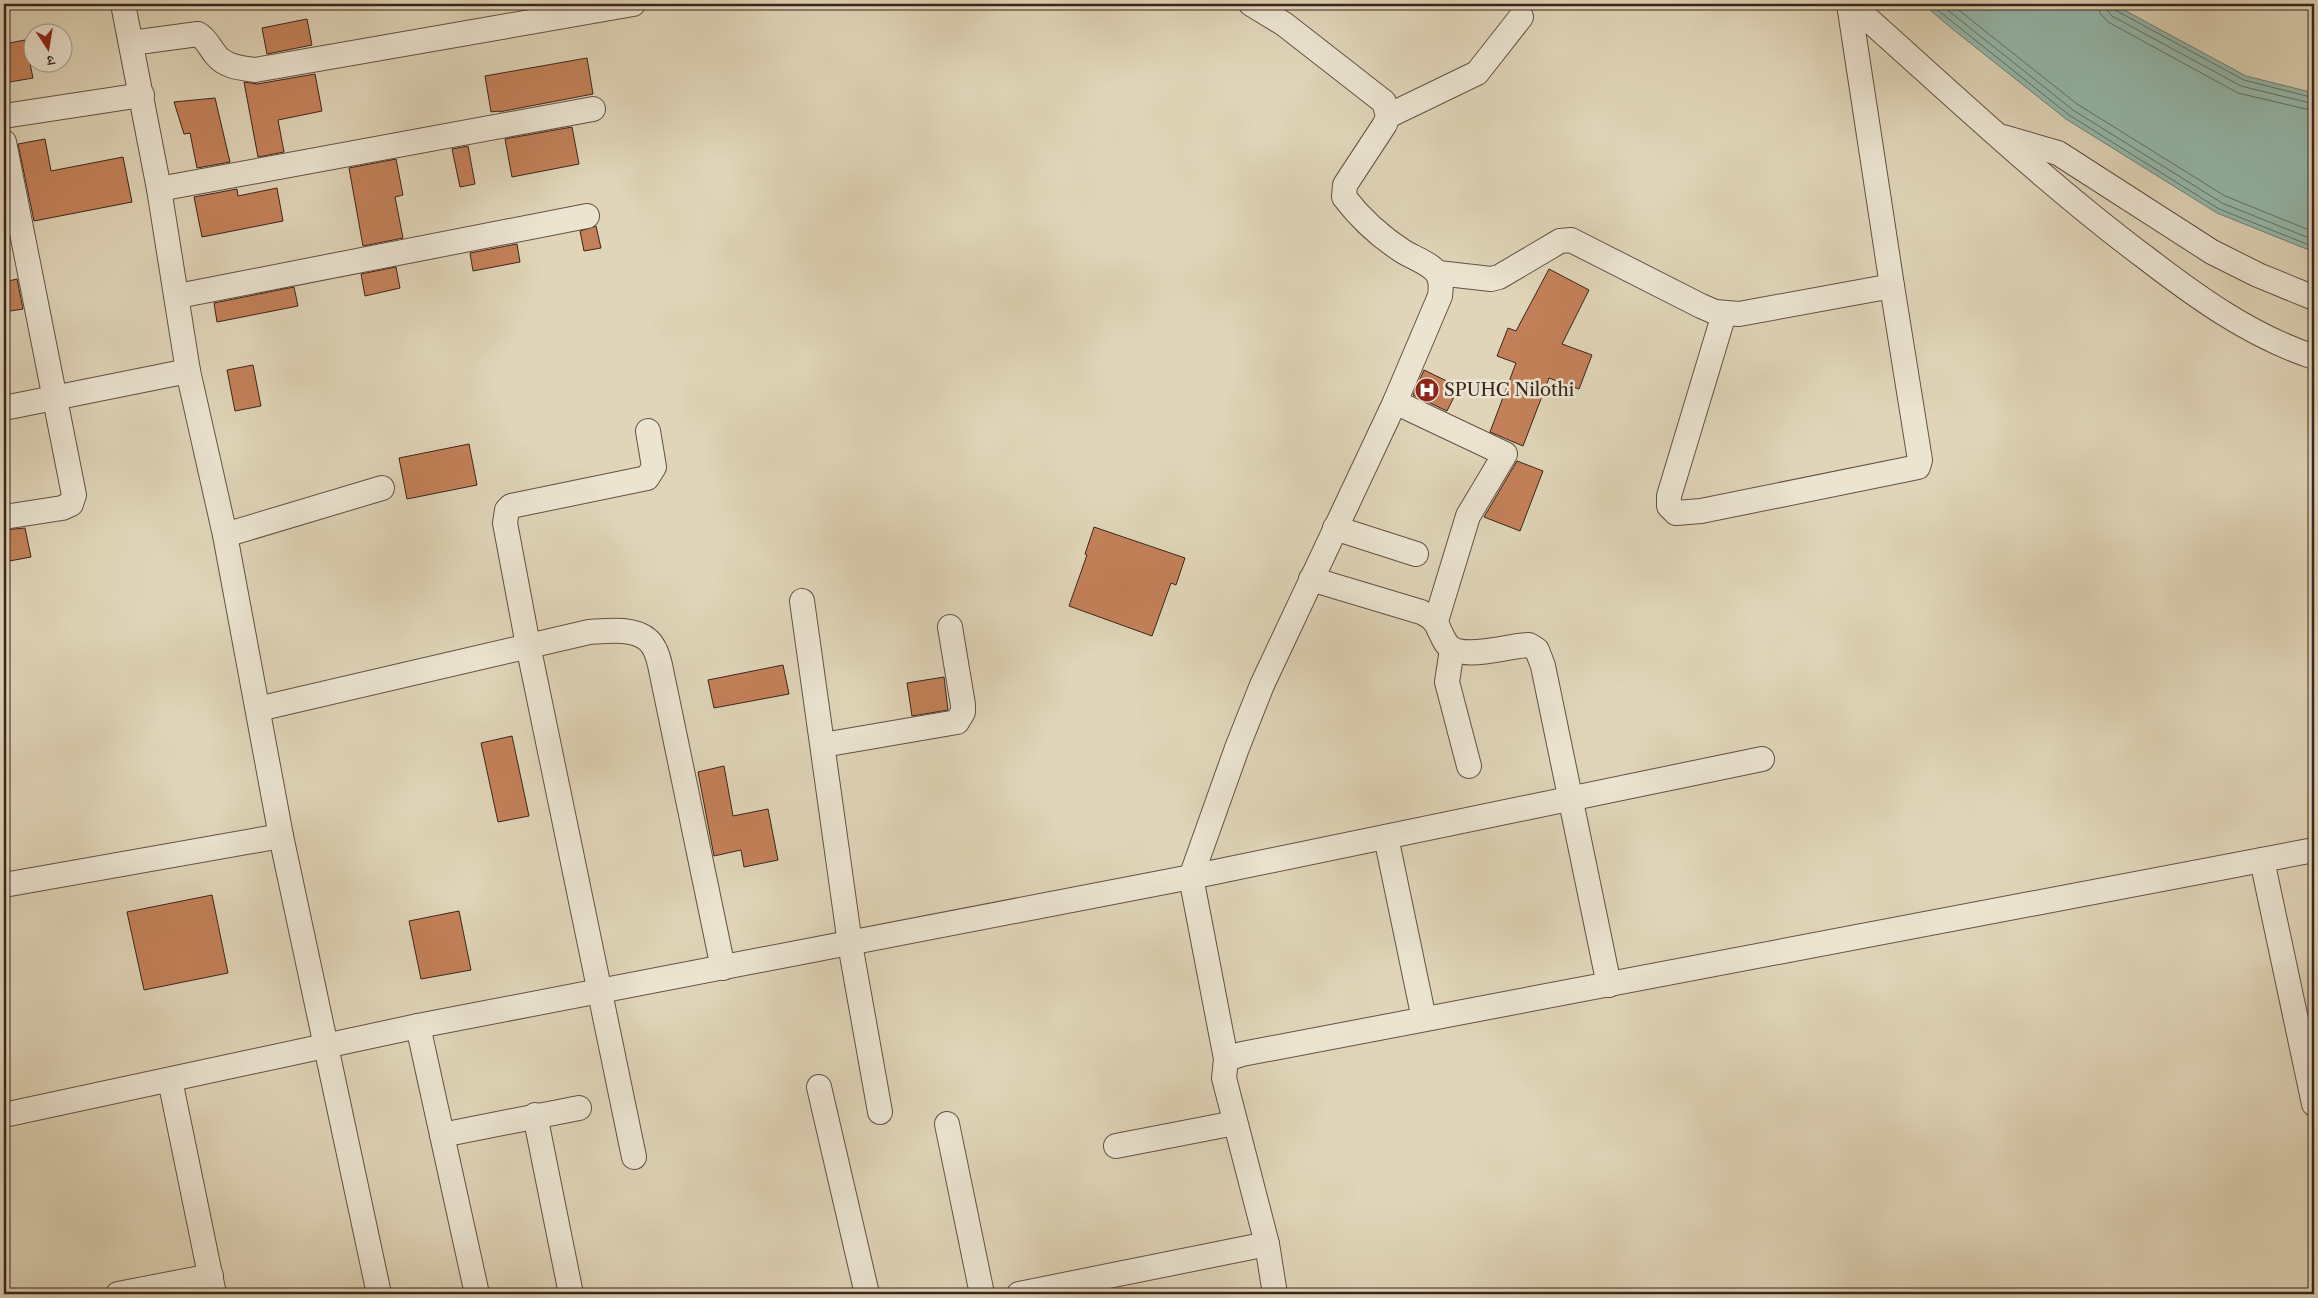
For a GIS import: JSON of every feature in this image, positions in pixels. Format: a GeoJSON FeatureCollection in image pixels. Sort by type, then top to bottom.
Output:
{"type":"FeatureCollection","features":[{"type":"Feature","properties":{"kind":"street"},"geometry":{"type":"LineString","coordinates":[[122,4],[142,95],[159,189],[178,296],[188,371],[224,536],[281,836],[379,1294]]}},
{"type":"Feature","properties":{"kind":"street"},"geometry":{"type":"LineString","coordinates":[[131,43],[198,34],[206,39],[221,61],[240,68],[255,70],[633,4]]}},
{"type":"Feature","properties":{"kind":"street"},"geometry":{"type":"LineString","coordinates":[[1251,4],[1284,24],[1380,98],[1388,109],[1386,124],[1345,185],[1344,197],[1374,229],[1403,251],[1438,273],[1491,279],[1560,241],[1571,240],[1701,306],[1724,314],[1739,314],[1892,286]]}},
{"type":"Feature","properties":{"kind":"street"},"geometry":{"type":"LineString","coordinates":[[1850,4],[2050,182],[2115,235],[2198,298],[2245,327],[2286,348],[2314,357]]}},
{"type":"Feature","properties":{"kind":"street"},"geometry":{"type":"LineString","coordinates":[[1724,314],[1669,496],[1669,506],[1676,513],[1702,511],[1918,467],[1920,460],[1850,4]]}},
{"type":"Feature","properties":{"kind":"street"},"geometry":{"type":"LineString","coordinates":[[1388,116],[1477,73],[1521,17]]}},
{"type":"Feature","properties":{"kind":"street"},"geometry":{"type":"LineString","coordinates":[[4,116],[142,95]]}},
{"type":"Feature","properties":{"kind":"street"},"geometry":{"type":"LineString","coordinates":[[159,189],[593,109]]}},
{"type":"Feature","properties":{"kind":"street"},"geometry":{"type":"LineString","coordinates":[[1998,135],[2058,153],[2212,252],[2258,275],[2314,298]]}},
{"type":"Feature","properties":{"kind":"street"},"geometry":{"type":"LineString","coordinates":[[4,142],[74,500],[62,508],[4,517]]}},
{"type":"Feature","properties":{"kind":"street"},"geometry":{"type":"LineString","coordinates":[[178,296],[587,216]]}},
{"type":"Feature","properties":{"kind":"street"},"geometry":{"type":"LineString","coordinates":[[1275,1294],[1267,1244],[1224,1078],[1226,1059],[1191,877],[1237,748],[1262,685],[1396,402],[1440,296],[1441,286],[1438,273]]}},
{"type":"Feature","properties":{"kind":"street"},"geometry":{"type":"LineString","coordinates":[[4,408],[188,371]]}},
{"type":"Feature","properties":{"kind":"street"},"geometry":{"type":"LineString","coordinates":[[1396,402],[1505,454],[1468,516],[1436,621]]}},
{"type":"Feature","properties":{"kind":"street"},"geometry":{"type":"LineString","coordinates":[[634,1157],[506,530],[507,510],[511,506],[647,478],[654,467],[648,431]]}},
{"type":"Feature","properties":{"kind":"street"},"geometry":{"type":"LineString","coordinates":[[224,536],[382,488]]}},
{"type":"Feature","properties":{"kind":"street"},"geometry":{"type":"LineString","coordinates":[[1335,528],[1416,554]]}},
{"type":"Feature","properties":{"kind":"street"},"geometry":{"type":"LineString","coordinates":[[1311,579],[1420,612],[1436,621],[1446,642],[1452,649],[1474,652],[1529,645],[1537,650],[1543,666],[1609,986]]}},
{"type":"Feature","properties":{"kind":"street"},"geometry":{"type":"LineString","coordinates":[[802,601],[850,944],[880,1112]]}},
{"type":"Feature","properties":{"kind":"street"},"geometry":{"type":"LineString","coordinates":[[823,745],[957,722],[963,712],[963,705],[950,627]]}},
{"type":"Feature","properties":{"kind":"street"},"geometry":{"type":"LineString","coordinates":[[258,709],[589,632],[616,630],[638,635],[648,640],[656,651],[660,665],[723,968]]}},
{"type":"Feature","properties":{"kind":"street"},"geometry":{"type":"LineString","coordinates":[[1452,649],[1447,682],[1468,766]]}},
{"type":"Feature","properties":{"kind":"street"},"geometry":{"type":"LineString","coordinates":[[4,1116],[418,1026],[1191,877],[1762,759]]}},
{"type":"Feature","properties":{"kind":"street"},"geometry":{"type":"LineString","coordinates":[[4,885],[281,836]]}},
{"type":"Feature","properties":{"kind":"street"},"geometry":{"type":"LineString","coordinates":[[1386,837],[1424,1019]]}},
{"type":"Feature","properties":{"kind":"street"},"geometry":{"type":"LineString","coordinates":[[1226,1059],[1242,1054],[1424,1019],[1609,986],[2314,850]]}},
{"type":"Feature","properties":{"kind":"street"},"geometry":{"type":"LineString","coordinates":[[2262,860],[2314,1104]]}},
{"type":"Feature","properties":{"kind":"street"},"geometry":{"type":"LineString","coordinates":[[418,1026],[477,1294]]}},
{"type":"Feature","properties":{"kind":"street"},"geometry":{"type":"LineString","coordinates":[[118,1294],[212,1285],[170,1080]]}},
{"type":"Feature","properties":{"kind":"street"},"geometry":{"type":"LineString","coordinates":[[819,1087],[867,1294]]}},
{"type":"Feature","properties":{"kind":"street"},"geometry":{"type":"LineString","coordinates":[[442,1135],[579,1108]]}},
{"type":"Feature","properties":{"kind":"street"},"geometry":{"type":"LineString","coordinates":[[536,1115],[572,1294]]}},
{"type":"Feature","properties":{"kind":"street"},"geometry":{"type":"LineString","coordinates":[[1116,1146],[1235,1123]]}},
{"type":"Feature","properties":{"kind":"street"},"geometry":{"type":"LineString","coordinates":[[947,1124],[982,1294]]}},
{"type":"Feature","properties":{"kind":"street"},"geometry":{"type":"LineString","coordinates":[[1019,1294],[1267,1244]]}},
{"type":"Feature","properties":{"kind":"water"},"geometry":{"type":"Polygon","coordinates":[[[1923,4],[2113,4],[2246,76],[2314,93],[2314,252],[2217,213],[2066,119],[1923,4]]]}},
{"type":"Feature","properties":{"kind":"building"},"geometry":{"type":"Polygon","coordinates":[[[307,19],[312,45],[267,54],[262,28],[307,19]]]}},
{"type":"Feature","properties":{"kind":"building"},"geometry":{"type":"Polygon","coordinates":[[[22,41],[22,72],[32,72],[33,78],[4,83],[4,44],[22,41]]]}},
{"type":"Feature","properties":{"kind":"building"},"geometry":{"type":"Polygon","coordinates":[[[587,58],[593,94],[491,112],[485,76],[587,58]]]}},
{"type":"Feature","properties":{"kind":"building"},"geometry":{"type":"Polygon","coordinates":[[[315,74],[322,111],[278,120],[284,152],[258,157],[244,82],[257,84],[315,74]]]}},
{"type":"Feature","properties":{"kind":"building"},"geometry":{"type":"Polygon","coordinates":[[[215,98],[230,162],[197,168],[190,133],[184,134],[174,102],[215,98]]]}},
{"type":"Feature","properties":{"kind":"building"},"geometry":{"type":"Polygon","coordinates":[[[572,127],[579,164],[512,177],[505,139],[572,127]]]}},
{"type":"Feature","properties":{"kind":"building"},"geometry":{"type":"Polygon","coordinates":[[[45,139],[51,171],[123,157],[132,202],[34,221],[18,144],[45,139]]]}},
{"type":"Feature","properties":{"kind":"building"},"geometry":{"type":"Polygon","coordinates":[[[468,146],[475,184],[460,187],[452,149],[468,146]]]}},
{"type":"Feature","properties":{"kind":"building"},"geometry":{"type":"Polygon","coordinates":[[[396,159],[403,195],[395,197],[403,238],[363,246],[349,168],[396,159]]]}},
{"type":"Feature","properties":{"kind":"building"},"geometry":{"type":"Polygon","coordinates":[[[277,188],[283,221],[202,237],[194,197],[237,189],[238,196],[277,188]]]}},
{"type":"Feature","properties":{"kind":"building"},"geometry":{"type":"Polygon","coordinates":[[[596,226],[601,248],[584,251],[580,231],[596,226]]]}},
{"type":"Feature","properties":{"kind":"building"},"geometry":{"type":"Polygon","coordinates":[[[517,244],[520,262],[473,271],[470,253],[517,244]]]}},
{"type":"Feature","properties":{"kind":"building"},"geometry":{"type":"Polygon","coordinates":[[[396,267],[400,288],[365,296],[361,274],[396,267]]]}},
{"type":"Feature","properties":{"kind":"building"},"geometry":{"type":"Polygon","coordinates":[[[1549,269],[1589,290],[1562,344],[1592,355],[1579,389],[1549,378],[1523,446],[1490,432],[1516,363],[1497,356],[1508,328],[1516,331],[1549,269]]]}},
{"type":"Feature","properties":{"kind":"building"},"geometry":{"type":"Polygon","coordinates":[[[17,279],[23,309],[4,312],[4,282],[17,279]]]}},
{"type":"Feature","properties":{"kind":"building"},"geometry":{"type":"Polygon","coordinates":[[[294,287],[298,306],[217,322],[214,303],[294,287]]]}},
{"type":"Feature","properties":{"kind":"building"},"geometry":{"type":"Polygon","coordinates":[[[253,365],[261,406],[235,411],[227,370],[253,365]]]}},
{"type":"Feature","properties":{"kind":"building"},"geometry":{"type":"Polygon","coordinates":[[[1424,370],[1459,387],[1447,411],[1413,395],[1424,370]]]}},
{"type":"Feature","properties":{"kind":"building"},"geometry":{"type":"Polygon","coordinates":[[[469,444],[477,485],[407,499],[399,458],[469,444]]]}},
{"type":"Feature","properties":{"kind":"building"},"geometry":{"type":"Polygon","coordinates":[[[1517,461],[1543,471],[1520,531],[1484,517],[1517,461]]]}},
{"type":"Feature","properties":{"kind":"building"},"geometry":{"type":"Polygon","coordinates":[[[1094,527],[1185,558],[1176,585],[1171,583],[1152,636],[1069,606],[1087,555],[1085,554],[1094,527]]]}},
{"type":"Feature","properties":{"kind":"building"},"geometry":{"type":"Polygon","coordinates":[[[25,528],[31,557],[4,562],[4,530],[25,528]]]}},
{"type":"Feature","properties":{"kind":"building"},"geometry":{"type":"Polygon","coordinates":[[[783,665],[789,694],[714,708],[708,680],[783,665]]]}},
{"type":"Feature","properties":{"kind":"building"},"geometry":{"type":"Polygon","coordinates":[[[944,677],[948,710],[912,716],[907,683],[944,677]]]}},
{"type":"Feature","properties":{"kind":"building"},"geometry":{"type":"Polygon","coordinates":[[[512,736],[529,816],[498,822],[481,743],[512,736]]]}},
{"type":"Feature","properties":{"kind":"building"},"geometry":{"type":"Polygon","coordinates":[[[724,766],[733,816],[768,809],[778,860],[744,867],[741,850],[714,856],[698,772],[724,766]]]}},
{"type":"Feature","properties":{"kind":"building"},"geometry":{"type":"Polygon","coordinates":[[[212,895],[228,973],[144,990],[127,912],[212,895]]]}},
{"type":"Feature","properties":{"kind":"building"},"geometry":{"type":"Polygon","coordinates":[[[459,911],[471,970],[421,979],[409,921],[459,911]]]}},
{"type":"Feature","properties":{"kind":"place","name":"SPUHC Nilothi"},"geometry":{"type":"Point","coordinates":[1427,390]}}]}
